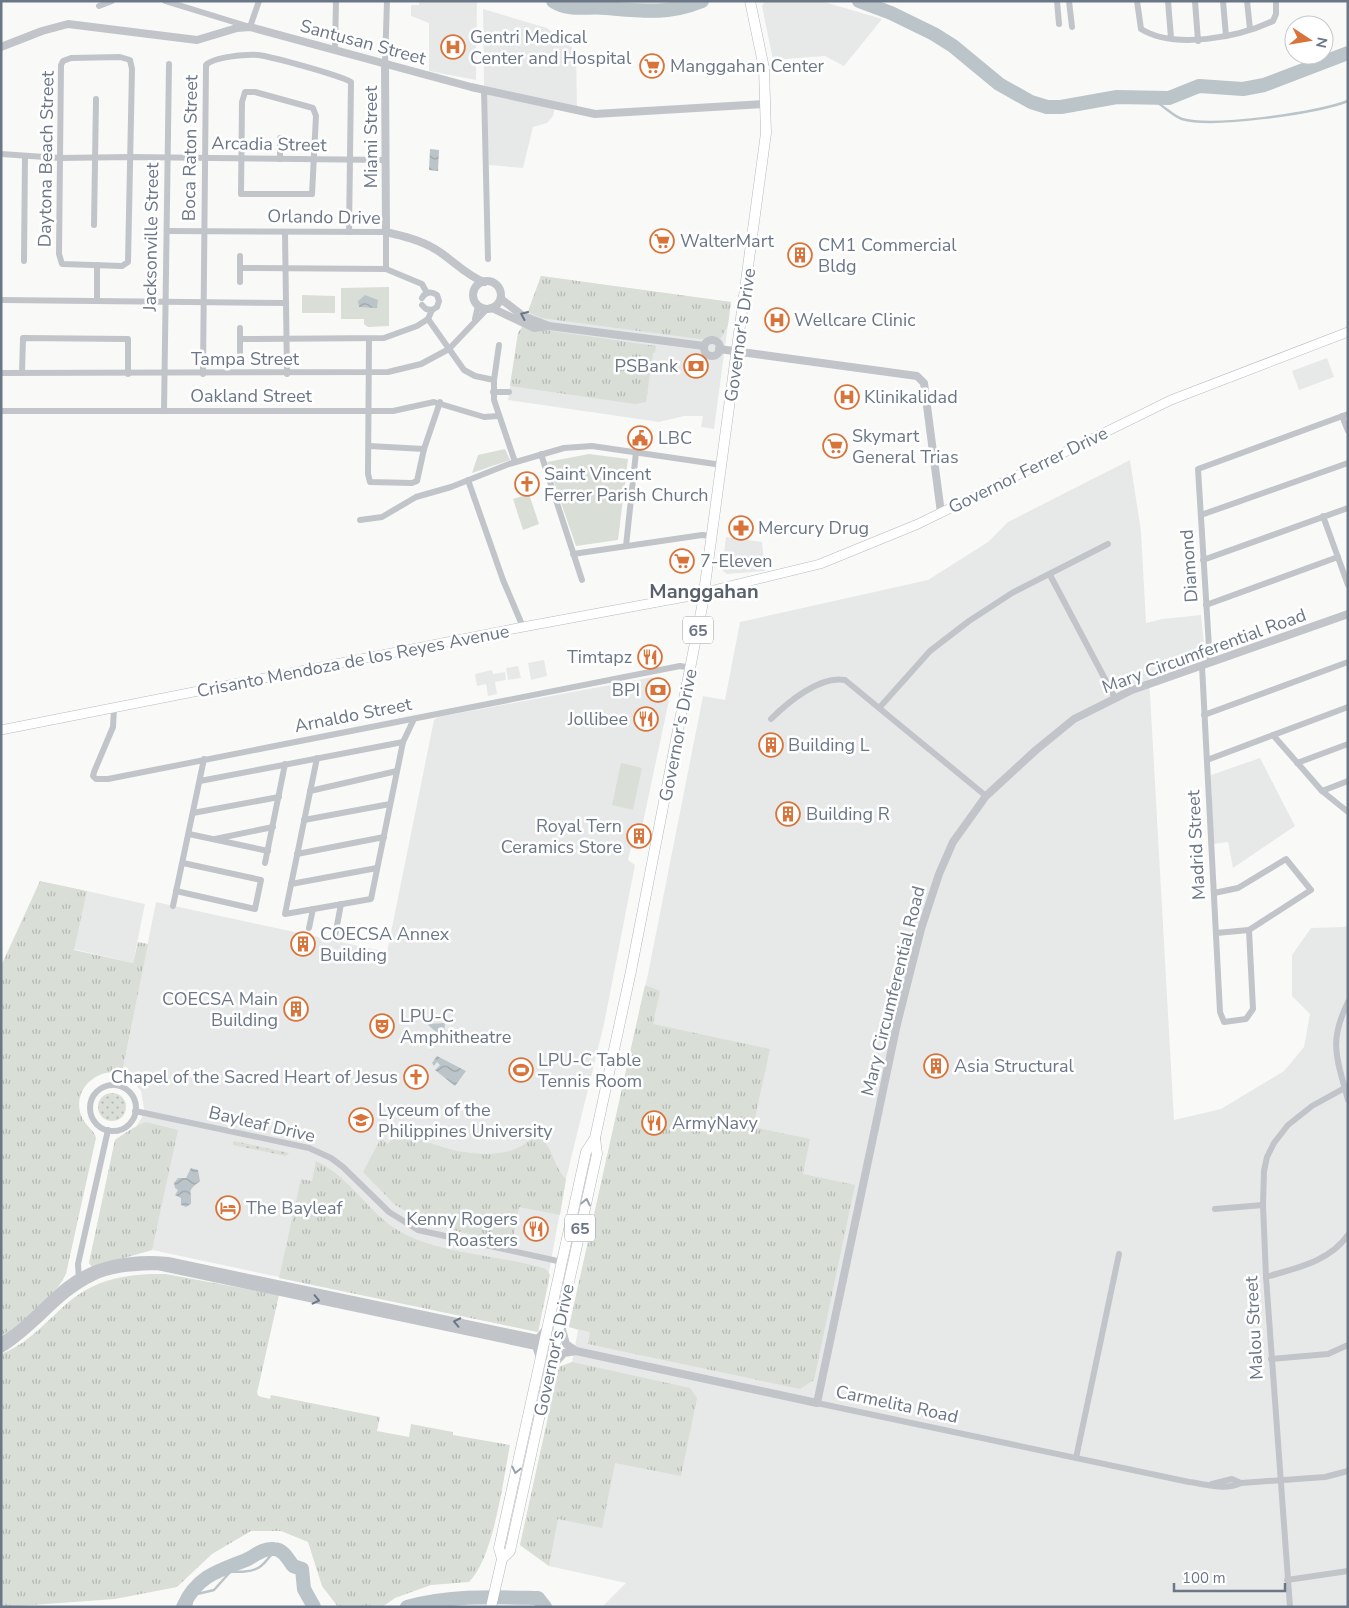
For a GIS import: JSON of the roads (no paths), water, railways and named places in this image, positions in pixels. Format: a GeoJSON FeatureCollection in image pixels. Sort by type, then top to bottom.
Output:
{"type":"FeatureCollection","features":[{"type":"Feature","properties":{"kind":"main road","name":"Governor's Drive"},"geometry":{"type":"LineString","coordinates":[[491,1607],[502,1559],[499,1548],[547,1328],[586,1152],[594,1138],[633,962],[691,668],[704,592],[765,143],[766,104],[762,56],[751,5]]}},
{"type":"Feature","properties":{"kind":"main road","name":"Governor Ferrer Drive"},"geometry":{"type":"LineString","coordinates":[[704,592],[820,564],[895,534],[1171,400],[1348,332]]}},
{"type":"Feature","properties":{"kind":"main road","name":"Crisanto Mendoza de los Reyes Avenue"},"geometry":{"type":"LineString","coordinates":[[1,730],[704,592]]}},
{"type":"Feature","properties":{"kind":"main road","name":"Governor's Drive"},"geometry":{"type":"LineString","coordinates":[[502,1559],[510,1551],[597,1154],[594,1138]]}},
{"type":"Feature","properties":{"kind":"street"},"geometry":{"type":"LineString","coordinates":[[99,6],[112,1]]}},
{"type":"Feature","properties":{"kind":"street"},"geometry":{"type":"LineString","coordinates":[[164,1],[250,27]]}},
{"type":"Feature","properties":{"kind":"street"},"geometry":{"type":"LineString","coordinates":[[250,27],[259,1]]}},
{"type":"Feature","properties":{"kind":"street"},"geometry":{"type":"LineString","coordinates":[[335,50],[336,1]]}},
{"type":"Feature","properties":{"kind":"street"},"geometry":{"type":"LineString","coordinates":[[385,64],[387,1]]}},
{"type":"Feature","properties":{"kind":"street"},"geometry":{"type":"LineString","coordinates":[[1057,1],[1059,24]]}},
{"type":"Feature","properties":{"kind":"street"},"geometry":{"type":"LineString","coordinates":[[1069,1],[1072,27]]}},
{"type":"Feature","properties":{"kind":"street"},"geometry":{"type":"LineString","coordinates":[[1137,1],[1141,29],[1171,38],[1198,41],[1226,36],[1273,21],[1276,14],[1276,1]]}},
{"type":"Feature","properties":{"kind":"street"},"geometry":{"type":"LineString","coordinates":[[1168,1],[1171,38]]}},
{"type":"Feature","properties":{"kind":"street"},"geometry":{"type":"LineString","coordinates":[[1195,1],[1198,41]]}},
{"type":"Feature","properties":{"kind":"street"},"geometry":{"type":"LineString","coordinates":[[1223,1],[1226,36]]}},
{"type":"Feature","properties":{"kind":"street"},"geometry":{"type":"LineString","coordinates":[[1247,1],[1250,29]]}},
{"type":"Feature","properties":{"kind":"street"},"geometry":{"type":"LineString","coordinates":[[1,47],[42,31],[68,24],[197,40],[237,28],[250,27]]}},
{"type":"Feature","properties":{"kind":"street","name":"Santusan Street"},"geometry":{"type":"LineString","coordinates":[[250,27],[484,90],[595,114],[766,104]]}},
{"type":"Feature","properties":{"kind":"street","name":"Boca Raton Street"},"geometry":{"type":"LineString","coordinates":[[203,374],[206,65],[208,62],[250,55],[268,58],[351,82],[349,232]]}},
{"type":"Feature","properties":{"kind":"street","name":"Daytona Beach Street"},"geometry":{"type":"LineString","coordinates":[[71,58],[120,58],[130,60],[132,70],[131,157],[128,262],[122,266],[67,265],[60,262],[60,70],[64,61],[71,58]]}},
{"type":"Feature","properties":{"kind":"street","name":"Jacksonville Street"},"geometry":{"type":"LineString","coordinates":[[164,411],[169,64]]}},
{"type":"Feature","properties":{"kind":"street","name":"Miami Street"},"geometry":{"type":"LineString","coordinates":[[385,64],[386,270]]}},
{"type":"Feature","properties":{"kind":"street"},"geometry":{"type":"LineString","coordinates":[[484,90],[488,259]]}},
{"type":"Feature","properties":{"kind":"street"},"geometry":{"type":"LineString","coordinates":[[250,91],[314,108],[316,116],[314,159],[312,194],[244,195],[240,191],[240,158],[242,102],[245,92],[250,91]]}},
{"type":"Feature","properties":{"kind":"street"},"geometry":{"type":"LineString","coordinates":[[94,225],[96,99]]}},
{"type":"Feature","properties":{"kind":"street"},"geometry":{"type":"LineString","coordinates":[[280,138],[280,159]]}},
{"type":"Feature","properties":{"kind":"street","name":"Arcadia Street"},"geometry":{"type":"LineString","coordinates":[[1,154],[60,158],[168,157],[386,160]]}},
{"type":"Feature","properties":{"kind":"street"},"geometry":{"type":"LineString","coordinates":[[24,261],[25,156]]}},
{"type":"Feature","properties":{"kind":"street","name":"Orlando Drive"},"geometry":{"type":"LineString","coordinates":[[166,231],[386,232],[410,238],[434,248],[469,275],[484,282]]}},
{"type":"Feature","properties":{"kind":"street"},"geometry":{"type":"LineString","coordinates":[[285,232],[287,374]]}},
{"type":"Feature","properties":{"kind":"street"},"geometry":{"type":"LineString","coordinates":[[240,256],[240,282]]}},
{"type":"Feature","properties":{"kind":"street"},"geometry":{"type":"LineString","coordinates":[[97,265],[97,301]]}},
{"type":"Feature","properties":{"kind":"street"},"geometry":{"type":"LineString","coordinates":[[240,268],[386,270],[422,284],[427,293]]}},
{"type":"Feature","properties":{"kind":"street","name":"Orlando Drive"},"geometry":{"type":"LineString","coordinates":[[469,275],[475,288]]}},
{"type":"Feature","properties":{"kind":"street"},"geometry":{"type":"LineString","coordinates":[[549,326],[534,328],[490,309],[478,306],[474,299],[475,288],[484,282],[497,286],[500,299],[523,316],[549,326],[704,346],[712,340],[718,343],[719,349],[916,376],[924,384],[941,513]]}},
{"type":"Feature","properties":{"kind":"street"},"geometry":{"type":"LineString","coordinates":[[427,293],[422,301],[426,309],[432,310]]}},
{"type":"Feature","properties":{"kind":"street"},"geometry":{"type":"LineString","coordinates":[[240,340],[369,339],[395,336],[428,319],[432,310],[438,305],[439,299],[435,294],[427,293]]}},
{"type":"Feature","properties":{"kind":"street"},"geometry":{"type":"LineString","coordinates":[[490,309],[500,299]]}},
{"type":"Feature","properties":{"kind":"street"},"geometry":{"type":"LineString","coordinates":[[1,300],[286,303]]}},
{"type":"Feature","properties":{"kind":"street","name":"Tampa Street"},"geometry":{"type":"LineString","coordinates":[[473,324],[478,306]]}},
{"type":"Feature","properties":{"kind":"street","name":"Tampa Street"},"geometry":{"type":"LineString","coordinates":[[1,373],[370,374],[404,370],[421,364],[449,349],[490,309]]}},
{"type":"Feature","properties":{"kind":"street"},"geometry":{"type":"LineString","coordinates":[[428,319],[469,374],[494,380]]}},
{"type":"Feature","properties":{"kind":"street"},"geometry":{"type":"LineString","coordinates":[[240,328],[240,352]]}},
{"type":"Feature","properties":{"kind":"street"},"geometry":{"type":"LineString","coordinates":[[22,373],[23,338],[42,338],[128,339],[128,374]]}},
{"type":"Feature","properties":{"kind":"street"},"geometry":{"type":"LineString","coordinates":[[369,339],[370,410],[368,474],[370,482],[415,483],[419,478],[424,449],[440,402]]}},
{"type":"Feature","properties":{"kind":"street"},"geometry":{"type":"LineString","coordinates":[[499,345],[493,392],[498,416],[514,459]]}},
{"type":"Feature","properties":{"kind":"street"},"geometry":{"type":"LineString","coordinates":[[493,392],[509,392]]}},
{"type":"Feature","properties":{"kind":"street","name":"Oakland Street"},"geometry":{"type":"LineString","coordinates":[[1,411],[392,410],[440,402],[484,416],[498,416]]}},
{"type":"Feature","properties":{"kind":"street"},"geometry":{"type":"LineString","coordinates":[[1345,415],[1348,431]]}},
{"type":"Feature","properties":{"kind":"street","name":"Diamond"},"geometry":{"type":"LineString","coordinates":[[1206,665],[1206,605],[1198,472],[1200,468],[1345,415]]}},
{"type":"Feature","properties":{"kind":"street"},"geometry":{"type":"LineString","coordinates":[[369,446],[424,449]]}},
{"type":"Feature","properties":{"kind":"street"},"geometry":{"type":"LineString","coordinates":[[360,520],[382,517],[416,497],[451,487],[541,454],[564,448],[592,446],[722,465]]}},
{"type":"Feature","properties":{"kind":"street"},"geometry":{"type":"LineString","coordinates":[[626,546],[636,452]]}},
{"type":"Feature","properties":{"kind":"street"},"geometry":{"type":"LineString","coordinates":[[541,454],[582,580]]}},
{"type":"Feature","properties":{"kind":"street"},"geometry":{"type":"LineString","coordinates":[[1201,515],[1348,463]]}},
{"type":"Feature","properties":{"kind":"street"},"geometry":{"type":"LineString","coordinates":[[468,480],[499,572],[523,627]]}},
{"type":"Feature","properties":{"kind":"street"},"geometry":{"type":"LineString","coordinates":[[1203,560],[1348,508]]}},
{"type":"Feature","properties":{"kind":"street"},"geometry":{"type":"LineString","coordinates":[[1323,516],[1348,585]]}},
{"type":"Feature","properties":{"kind":"street"},"geometry":{"type":"LineString","coordinates":[[574,554],[702,535],[712,536]]}},
{"type":"Feature","properties":{"kind":"street"},"geometry":{"type":"LineString","coordinates":[[880,707],[930,652],[969,621],[1012,593],[1108,544]]}},
{"type":"Feature","properties":{"kind":"street"},"geometry":{"type":"LineString","coordinates":[[1206,605],[1338,557]]}},
{"type":"Feature","properties":{"kind":"street"},"geometry":{"type":"LineString","coordinates":[[1050,574],[1115,698]]}},
{"type":"Feature","properties":{"kind":"street","name":"Mary Circumferential Road"},"geometry":{"type":"LineString","coordinates":[[817,1402],[897,1024],[921,929],[939,874],[953,842],[986,796],[1074,718],[1115,698],[1348,614]]}},
{"type":"Feature","properties":{"kind":"street"},"geometry":{"type":"LineString","coordinates":[[1204,715],[1348,662]]}},
{"type":"Feature","properties":{"kind":"street","name":"Madrid Street"},"geometry":{"type":"LineString","coordinates":[[1206,665],[1204,715],[1220,1012],[1224,1022],[1246,1019],[1254,1009],[1249,930]]}},
{"type":"Feature","properties":{"kind":"street","name":"Arnaldo Street"},"geometry":{"type":"LineString","coordinates":[[114,708],[114,727],[94,772],[93,776],[96,779],[108,779],[671,668],[691,668]]}},
{"type":"Feature","properties":{"kind":"street"},"geometry":{"type":"LineString","coordinates":[[770,719],[794,698],[821,684],[838,679],[845,680],[986,796]]}},
{"type":"Feature","properties":{"kind":"street"},"geometry":{"type":"LineString","coordinates":[[1207,760],[1348,706]]}},
{"type":"Feature","properties":{"kind":"street"},"geometry":{"type":"LineString","coordinates":[[317,758],[285,914],[371,899],[403,742],[414,719]]}},
{"type":"Feature","properties":{"kind":"street"},"geometry":{"type":"LineString","coordinates":[[1273,735],[1322,791],[1348,812]]}},
{"type":"Feature","properties":{"kind":"street"},"geometry":{"type":"LineString","coordinates":[[200,782],[403,742]]}},
{"type":"Feature","properties":{"kind":"street"},"geometry":{"type":"LineString","coordinates":[[1297,763],[1348,744]]}},
{"type":"Feature","properties":{"kind":"street"},"geometry":{"type":"LineString","coordinates":[[173,906],[204,759]]}},
{"type":"Feature","properties":{"kind":"street"},"geometry":{"type":"LineString","coordinates":[[265,863],[286,764]]}},
{"type":"Feature","properties":{"kind":"street"},"geometry":{"type":"LineString","coordinates":[[310,791],[397,771]]}},
{"type":"Feature","properties":{"kind":"street"},"geometry":{"type":"LineString","coordinates":[[1322,791],[1348,782]]}},
{"type":"Feature","properties":{"kind":"street"},"geometry":{"type":"LineString","coordinates":[[193,813],[279,797]]}},
{"type":"Feature","properties":{"kind":"street"},"geometry":{"type":"LineString","coordinates":[[304,820],[390,804]]}},
{"type":"Feature","properties":{"kind":"street"},"geometry":{"type":"LineString","coordinates":[[213,839],[272,827]]}},
{"type":"Feature","properties":{"kind":"street"},"geometry":{"type":"LineString","coordinates":[[189,834],[268,851]]}},
{"type":"Feature","properties":{"kind":"street"},"geometry":{"type":"LineString","coordinates":[[297,854],[384,837]]}},
{"type":"Feature","properties":{"kind":"street"},"geometry":{"type":"LineString","coordinates":[[1214,892],[1238,888],[1286,859],[1311,890],[1249,930],[1216,933]]}},
{"type":"Feature","properties":{"kind":"street"},"geometry":{"type":"LineString","coordinates":[[176,891],[255,909],[261,880],[182,862]]}},
{"type":"Feature","properties":{"kind":"street"},"geometry":{"type":"LineString","coordinates":[[291,884],[377,868]]}},
{"type":"Feature","properties":{"kind":"street"},"geometry":{"type":"LineString","coordinates":[[335,936],[341,904]]}},
{"type":"Feature","properties":{"kind":"street"},"geometry":{"type":"LineString","coordinates":[[309,928],[313,909]]}},
{"type":"Feature","properties":{"kind":"street"},"geometry":{"type":"LineString","coordinates":[[1348,1002],[1338,1026],[1335,1044],[1348,1100]]}},
{"type":"Feature","properties":{"kind":"street"},"geometry":{"type":"LineString","coordinates":[[113,1085],[126,1090],[134,1101],[135,1111],[133,1119],[125,1127],[119,1130],[108,1130],[98,1126],[91,1114],[91,1100],[100,1089],[113,1085]]}},
{"type":"Feature","properties":{"kind":"street","name":"Malou Street"},"geometry":{"type":"LineString","coordinates":[[1290,1607],[1279,1482],[1266,1277],[1263,1205],[1264,1171],[1267,1157],[1274,1143],[1288,1125],[1312,1106],[1346,1087]]}},
{"type":"Feature","properties":{"kind":"street","name":"Bayleaf Drive"},"geometry":{"type":"LineString","coordinates":[[135,1111],[309,1148],[331,1158],[344,1167],[389,1212],[418,1230],[562,1262]]}},
{"type":"Feature","properties":{"kind":"street"},"geometry":{"type":"LineString","coordinates":[[79,1280],[108,1130]]}},
{"type":"Feature","properties":{"kind":"street"},"geometry":{"type":"LineString","coordinates":[[1215,1209],[1263,1205]]}},
{"type":"Feature","properties":{"kind":"street"},"geometry":{"type":"LineString","coordinates":[[1266,1277],[1322,1259],[1333,1252],[1348,1235]]}},
{"type":"Feature","properties":{"kind":"street"},"geometry":{"type":"LineString","coordinates":[[1076,1458],[1120,1254]]}},
{"type":"Feature","properties":{"kind":"street"},"geometry":{"type":"LineString","coordinates":[[1,1341],[24,1326],[79,1280],[110,1265],[157,1260],[538,1339],[547,1328]]}},
{"type":"Feature","properties":{"kind":"street"},"geometry":{"type":"LineString","coordinates":[[1,1348],[27,1330],[79,1280],[122,1269],[166,1267],[362,1311],[536,1346],[540,1360]]}},
{"type":"Feature","properties":{"kind":"street"},"geometry":{"type":"LineString","coordinates":[[560,1318],[566,1344],[576,1351]]}},
{"type":"Feature","properties":{"kind":"street"},"geometry":{"type":"LineString","coordinates":[[1271,1359],[1328,1354],[1348,1346]]}},
{"type":"Feature","properties":{"kind":"street"},"geometry":{"type":"LineString","coordinates":[[549,1370],[564,1353],[576,1351]]}},
{"type":"Feature","properties":{"kind":"street","name":"Carmelita Road"},"geometry":{"type":"LineString","coordinates":[[576,1351],[1188,1482],[1212,1484],[1221,1488],[1232,1487],[1241,1483],[1279,1482],[1325,1477],[1348,1471]]}},
{"type":"Feature","properties":{"kind":"street"},"geometry":{"type":"LineString","coordinates":[[1287,1580],[1348,1571]]}},
{"type":"Feature","properties":{"kind":"water"},"geometry":{"type":"Polygon","coordinates":[[[430,149],[439,150],[438,171],[429,170],[430,149]]]}},
{"type":"Feature","properties":{"kind":"water"},"geometry":{"type":"Polygon","coordinates":[[[365,295],[378,300],[377,308],[359,307],[358,301],[365,295]]]}},
{"type":"Feature","properties":{"kind":"water"},"geometry":{"type":"Polygon","coordinates":[[[445,1023],[444,1032],[451,1038],[447,1044],[441,1042],[442,1037],[427,1024],[445,1023]]]}},
{"type":"Feature","properties":{"kind":"water"},"geometry":{"type":"Polygon","coordinates":[[[437,1056],[466,1071],[455,1086],[435,1070],[440,1065],[437,1062],[434,1066],[432,1063],[437,1056]]]}},
{"type":"Feature","properties":{"kind":"water"},"geometry":{"type":"Polygon","coordinates":[[[191,1168],[198,1170],[200,1181],[191,1189],[191,1204],[186,1207],[181,1205],[181,1198],[175,1195],[178,1190],[175,1188],[174,1183],[178,1178],[186,1178],[191,1168]]]}},
{"type":"Feature","properties":{"kind":"waterway"},"geometry":{"type":"LineString","coordinates":[[553,1],[572,8],[654,11],[678,8],[702,1]]}},
{"type":"Feature","properties":{"kind":"waterway"},"geometry":{"type":"LineString","coordinates":[[859,1],[891,13],[934,34],[953,46],[999,84],[1031,102],[1047,107],[1061,107],[1117,97],[1169,98],[1199,86],[1243,89],[1264,85],[1348,53]]}},
{"type":"Feature","properties":{"kind":"waterway"},"geometry":{"type":"LineString","coordinates":[[1138,96],[1156,102],[1182,119],[1217,122],[1290,114],[1333,106],[1348,101]]}},
{"type":"Feature","properties":{"kind":"waterway"},"geometry":{"type":"LineString","coordinates":[[183,1607],[194,1589],[208,1576],[270,1549],[277,1549],[283,1553],[293,1566],[302,1569],[304,1589],[314,1607]]}},
{"type":"Feature","properties":{"kind":"waterway"},"geometry":{"type":"LineString","coordinates":[[217,1571],[251,1571],[263,1564],[278,1550]]}},
{"type":"Feature","properties":{"kind":"waterway"},"geometry":{"type":"LineString","coordinates":[[185,1601],[193,1595],[214,1590],[231,1571]]}},
{"type":"Feature","properties":{"kind":"waterway"},"geometry":{"type":"LineString","coordinates":[[191,1607],[194,1588]]}},
{"type":"Feature","properties":{"kind":"waterway"},"geometry":{"type":"LineString","coordinates":[[407,1607],[440,1600],[488,1597],[538,1598],[545,1607]]}},
{"type":"Feature","properties":{"kind":"waterway"},"geometry":{"type":"LineString","coordinates":[[424,1603],[455,1607]]}},
{"type":"Feature","properties":{"kind":"place","name":"Gentri Medical Center and Hospital"},"geometry":{"type":"Point","coordinates":[453,47]}},
{"type":"Feature","properties":{"kind":"place","name":"Manggahan Center"},"geometry":{"type":"Point","coordinates":[652,66]}},
{"type":"Feature","properties":{"kind":"place","name":"WalterMart"},"geometry":{"type":"Point","coordinates":[662,241]}},
{"type":"Feature","properties":{"kind":"place","name":"CM1 Commercial Bldg"},"geometry":{"type":"Point","coordinates":[800,255]}},
{"type":"Feature","properties":{"kind":"place","name":"Wellcare Clinic"},"geometry":{"type":"Point","coordinates":[777,320]}},
{"type":"Feature","properties":{"kind":"place","name":"PSBank"},"geometry":{"type":"Point","coordinates":[696,366]}},
{"type":"Feature","properties":{"kind":"place","name":"Klinikalidad"},"geometry":{"type":"Point","coordinates":[847,397]}},
{"type":"Feature","properties":{"kind":"place","name":"LBC"},"geometry":{"type":"Point","coordinates":[640,438]}},
{"type":"Feature","properties":{"kind":"place","name":"Skymart General Trias"},"geometry":{"type":"Point","coordinates":[835,446]}},
{"type":"Feature","properties":{"kind":"place","name":"Saint Vincent Ferrer Parish Church"},"geometry":{"type":"Point","coordinates":[527,484]}},
{"type":"Feature","properties":{"kind":"place","name":"Mercury Drug"},"geometry":{"type":"Point","coordinates":[741,528]}},
{"type":"Feature","properties":{"kind":"place","name":"7-Eleven"},"geometry":{"type":"Point","coordinates":[682,561]}},
{"type":"Feature","properties":{"kind":"place","name":"Timtapz"},"geometry":{"type":"Point","coordinates":[650,657]}},
{"type":"Feature","properties":{"kind":"place","name":"BPI"},"geometry":{"type":"Point","coordinates":[658,690]}},
{"type":"Feature","properties":{"kind":"place","name":"Jollibee"},"geometry":{"type":"Point","coordinates":[646,719]}},
{"type":"Feature","properties":{"kind":"place","name":"Building L"},"geometry":{"type":"Point","coordinates":[771,745]}},
{"type":"Feature","properties":{"kind":"place","name":"Building R"},"geometry":{"type":"Point","coordinates":[788,814]}},
{"type":"Feature","properties":{"kind":"place","name":"Royal Tern Ceramics Store"},"geometry":{"type":"Point","coordinates":[639,836]}},
{"type":"Feature","properties":{"kind":"place","name":"COECSA Annex Building"},"geometry":{"type":"Point","coordinates":[303,944]}},
{"type":"Feature","properties":{"kind":"place","name":"COECSA Main Building"},"geometry":{"type":"Point","coordinates":[296,1009]}},
{"type":"Feature","properties":{"kind":"place","name":"LPU-C Amphitheatre"},"geometry":{"type":"Point","coordinates":[382,1026]}},
{"type":"Feature","properties":{"kind":"place","name":"Asia Structural"},"geometry":{"type":"Point","coordinates":[936,1066]}},
{"type":"Feature","properties":{"kind":"place","name":"LPU-C Table Tennis Room"},"geometry":{"type":"Point","coordinates":[521,1070]}},
{"type":"Feature","properties":{"kind":"place","name":"Chapel of the Sacred Heart of Jesus"},"geometry":{"type":"Point","coordinates":[416,1077]}},
{"type":"Feature","properties":{"kind":"place","name":"Lyceum of the Philippines University"},"geometry":{"type":"Point","coordinates":[361,1120]}},
{"type":"Feature","properties":{"kind":"place","name":"ArmyNavy"},"geometry":{"type":"Point","coordinates":[654,1123]}},
{"type":"Feature","properties":{"kind":"place","name":"The Bayleaf"},"geometry":{"type":"Point","coordinates":[228,1208]}},
{"type":"Feature","properties":{"kind":"place","name":"Kenny Rogers Roasters"},"geometry":{"type":"Point","coordinates":[536,1229]}},
{"type":"Feature","properties":{"kind":"district","name":"Manggahan"},"geometry":{"type":"Point","coordinates":[704,591]}}]}
